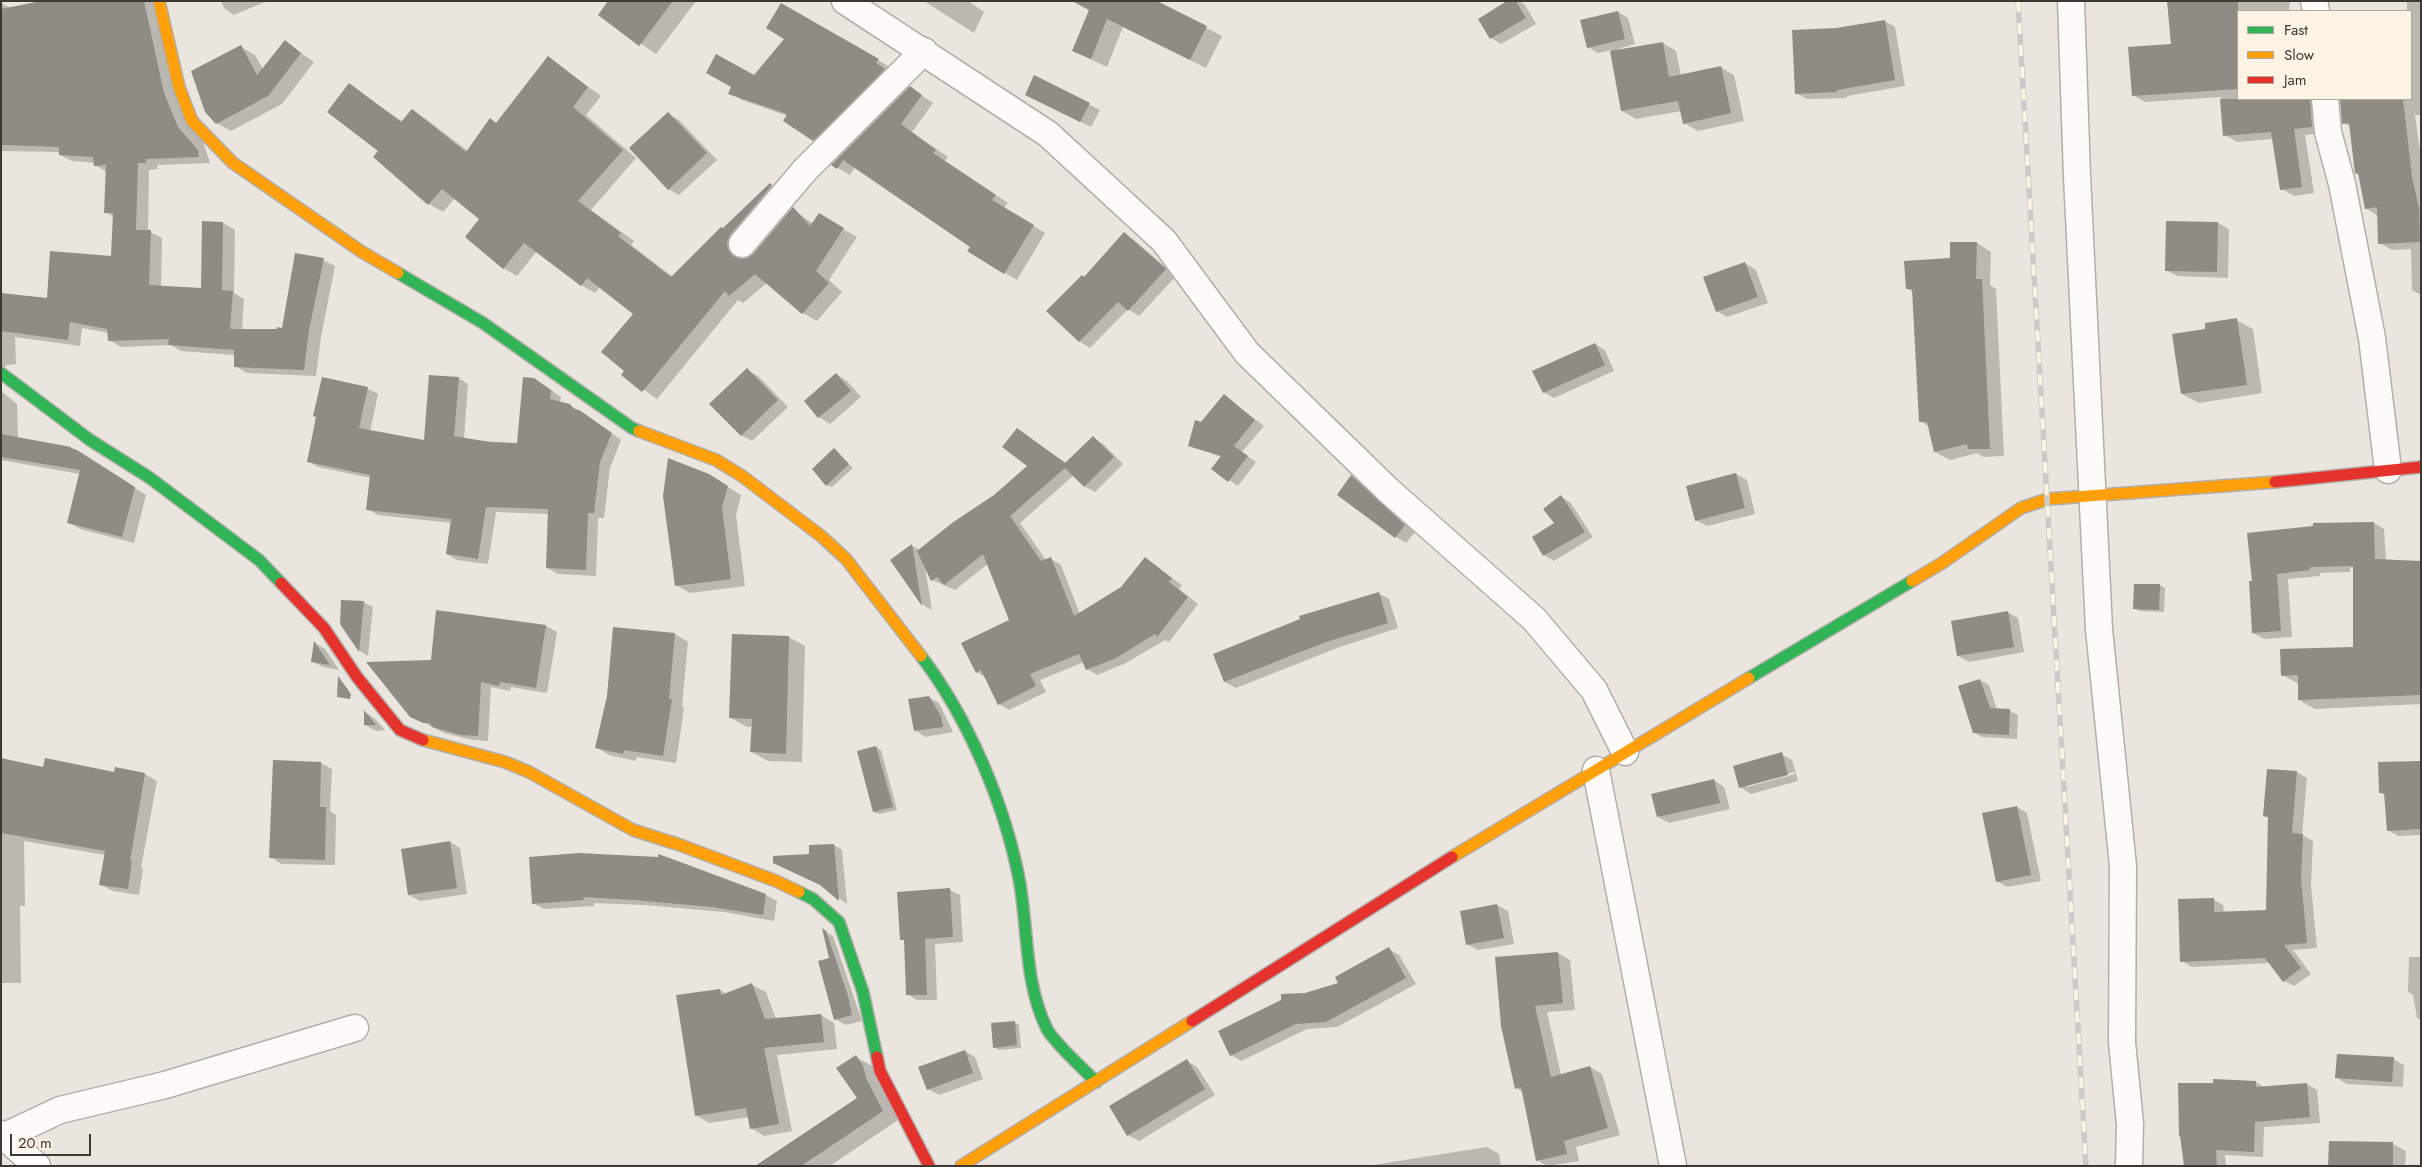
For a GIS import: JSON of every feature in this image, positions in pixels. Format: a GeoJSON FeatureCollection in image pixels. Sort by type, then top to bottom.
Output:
{"type":"FeatureCollection","features":[{"type":"Feature","properties":{"kind":"street"},"geometry":{"type":"LineString","coordinates":[[159,1],[179,87],[192,121],[233,163],[362,252],[483,323],[632,428],[716,460],[742,476],[822,536],[846,559],[928,665],[962,720],[988,776],[1010,839],[1020,885],[1034,996],[1048,1030],[1096,1082]]}},
{"type":"Feature","properties":{"kind":"street"},"geometry":{"type":"LineString","coordinates":[[845,1],[1048,134],[1164,241],[1247,352],[1382,484],[1534,619],[1594,690],[1625,752]]}},
{"type":"Feature","properties":{"kind":"street"},"geometry":{"type":"LineString","coordinates":[[2071,1],[2091,496],[2099,629],[2123,866],[2122,1042],[2130,1124],[2129,1166]]}},
{"type":"Feature","properties":{"kind":"street"},"geometry":{"type":"LineString","coordinates":[[742,244],[805,170],[924,51]]}},
{"type":"Feature","properties":{"kind":"street"},"geometry":{"type":"LineString","coordinates":[[2325,100],[2328,132],[2342,184],[2372,338],[2388,470]]}},
{"type":"Feature","properties":{"kind":"street"},"geometry":{"type":"LineString","coordinates":[[1,373],[90,440],[150,478],[259,560],[324,628],[357,677],[388,718],[400,730],[427,742],[505,762],[529,772],[633,830],[680,845],[776,881],[813,899],[839,922],[863,992],[880,1071],[928,1166]]}},
{"type":"Feature","properties":{"kind":"street"},"geometry":{"type":"LineString","coordinates":[[962,1166],[1498,828],[1942,563],[2021,508],[2048,499],[2421,467]]}},
{"type":"Feature","properties":{"kind":"street"},"geometry":{"type":"LineString","coordinates":[[1596,770],[1673,1166]]}},
{"type":"Feature","properties":{"kind":"street"},"geometry":{"type":"LineString","coordinates":[[37,1166],[3,1135],[60,1110],[165,1086],[355,1028]]}},
{"type":"Feature","properties":{"kind":"building"},"geometry":{"type":"Polygon","coordinates":[[[41,1],[144,1],[164,93],[178,127],[198,150],[199,157],[146,159],[146,163],[138,163],[136,230],[151,230],[149,285],[201,288],[202,221],[223,222],[222,290],[233,291],[230,329],[277,329],[277,327],[282,328],[295,253],[324,258],[309,330],[304,370],[234,367],[234,350],[168,345],[169,339],[108,341],[107,329],[70,322],[68,340],[1,331],[1,293],[47,298],[50,251],[111,256],[113,213],[104,213],[106,165],[94,166],[93,157],[59,155],[59,147],[1,145],[1,9],[41,1]]]}},
{"type":"Feature","properties":{"kind":"building"},"geometry":{"type":"Polygon","coordinates":[[[608,1],[673,1],[639,46],[598,15],[608,1]]]}},
{"type":"Feature","properties":{"kind":"building"},"geometry":{"type":"Polygon","coordinates":[[[1072,1],[1157,1],[1207,26],[1190,60],[1107,19],[1091,59],[1072,51],[1089,10],[1072,1]]]}},
{"type":"Feature","properties":{"kind":"building"},"geometry":{"type":"Polygon","coordinates":[[[1507,1],[1516,1],[1526,18],[1490,39],[1478,19],[1507,1]]]}},
{"type":"Feature","properties":{"kind":"building"},"geometry":{"type":"Polygon","coordinates":[[[2167,1],[2238,1],[2237,89],[2132,96],[2128,47],[2171,44],[2167,1]]]}},
{"type":"Feature","properties":{"kind":"building"},"geometry":{"type":"Polygon","coordinates":[[[781,3],[879,59],[876,63],[885,69],[813,141],[783,121],[787,114],[728,94],[731,87],[706,73],[716,54],[754,75],[784,39],[766,28],[781,3]]]}},
{"type":"Feature","properties":{"kind":"building"},"geometry":{"type":"Polygon","coordinates":[[[1618,11],[1625,39],[1587,48],[1580,20],[1618,11]]]}},
{"type":"Feature","properties":{"kind":"building"},"geometry":{"type":"Polygon","coordinates":[[[1885,20],[1895,80],[1837,90],[1837,92],[1795,94],[1792,30],[1836,28],[1885,20]]]}},
{"type":"Feature","properties":{"kind":"building"},"geometry":{"type":"Polygon","coordinates":[[[285,40],[301,53],[268,96],[216,124],[205,112],[191,71],[241,45],[257,75],[285,40]]]}},
{"type":"Feature","properties":{"kind":"building"},"geometry":{"type":"Polygon","coordinates":[[[1663,42],[1669,77],[1721,66],[1731,113],[1683,124],[1678,101],[1621,111],[1610,51],[1663,42]]]}},
{"type":"Feature","properties":{"kind":"building"},"geometry":{"type":"Polygon","coordinates":[[[548,56],[588,87],[573,107],[623,150],[578,201],[621,233],[618,236],[671,277],[721,227],[723,228],[770,183],[772,185],[730,235],[727,242],[728,249],[733,256],[740,259],[747,258],[753,254],[793,207],[810,226],[819,213],[844,228],[816,271],[829,283],[802,314],[755,274],[729,296],[725,291],[642,392],[621,375],[624,371],[601,352],[633,314],[587,278],[581,286],[524,243],[503,269],[465,237],[479,219],[442,189],[428,205],[373,157],[378,151],[327,112],[349,83],[401,122],[412,109],[466,152],[490,118],[496,123],[548,56]]]}},
{"type":"Feature","properties":{"kind":"building"},"geometry":{"type":"Polygon","coordinates":[[[1034,75],[1090,103],[1080,122],[1025,95],[1034,75]]]}},
{"type":"Feature","properties":{"kind":"building"},"geometry":{"type":"Polygon","coordinates":[[[910,86],[922,95],[901,124],[936,150],[933,153],[996,195],[992,200],[1034,225],[1004,274],[967,251],[970,247],[843,160],[837,169],[831,165],[910,86]]]}},
{"type":"Feature","properties":{"kind":"building"},"geometry":{"type":"Polygon","coordinates":[[[2220,99],[2310,100],[2312,127],[2294,129],[2302,187],[2280,190],[2271,132],[2223,136],[2220,99]]]}},
{"type":"Feature","properties":{"kind":"building"},"geometry":{"type":"Polygon","coordinates":[[[2340,100],[2403,100],[2412,177],[2419,208],[2420,242],[2378,244],[2377,207],[2365,209],[2358,173],[2355,174],[2349,123],[2342,124],[2340,100]]]}},
{"type":"Feature","properties":{"kind":"building"},"geometry":{"type":"Polygon","coordinates":[[[668,112],[707,153],[668,190],[629,148],[668,112]]]}},
{"type":"Feature","properties":{"kind":"building"},"geometry":{"type":"Polygon","coordinates":[[[2166,221],[2218,222],[2217,272],[2165,271],[2166,221]]]}},
{"type":"Feature","properties":{"kind":"building"},"geometry":{"type":"Polygon","coordinates":[[[1124,232],[1166,269],[1128,311],[1118,302],[1079,342],[1046,311],[1082,275],[1084,277],[1124,232]]]}},
{"type":"Feature","properties":{"kind":"building"},"geometry":{"type":"Polygon","coordinates":[[[1950,242],[1977,242],[1976,279],[1982,279],[1990,449],[1968,449],[1967,444],[1934,452],[1927,422],[1919,422],[1912,289],[1906,289],[1904,261],[1950,258],[1950,242]]]}},
{"type":"Feature","properties":{"kind":"building"},"geometry":{"type":"Polygon","coordinates":[[[1745,262],[1758,297],[1716,312],[1703,277],[1745,262]]]}},
{"type":"Feature","properties":{"kind":"building"},"geometry":{"type":"Polygon","coordinates":[[[2237,318],[2247,385],[2181,394],[2172,334],[2205,329],[2205,323],[2237,318]]]}},
{"type":"Feature","properties":{"kind":"building"},"geometry":{"type":"Polygon","coordinates":[[[1595,343],[1605,365],[1543,393],[1532,371],[1595,343]]]}},
{"type":"Feature","properties":{"kind":"building"},"geometry":{"type":"Polygon","coordinates":[[[747,368],[778,400],[741,436],[709,404],[747,368]]]}},
{"type":"Feature","properties":{"kind":"building"},"geometry":{"type":"Polygon","coordinates":[[[836,373],[851,391],[818,418],[804,401],[836,373]]]}},
{"type":"Feature","properties":{"kind":"building"},"geometry":{"type":"Polygon","coordinates":[[[429,375],[459,377],[454,436],[489,442],[517,443],[523,377],[534,378],[551,390],[550,399],[570,404],[574,409],[579,410],[612,433],[600,462],[594,513],[588,513],[586,570],[546,568],[548,509],[486,507],[478,559],[446,554],[451,519],[366,510],[370,475],[307,462],[316,417],[313,416],[322,377],[368,387],[359,428],[424,440],[429,375]]]}},
{"type":"Feature","properties":{"kind":"building"},"geometry":{"type":"Polygon","coordinates":[[[1224,394],[1255,420],[1234,446],[1248,456],[1228,482],[1211,469],[1221,456],[1188,446],[1195,420],[1201,422],[1224,394]]]}},
{"type":"Feature","properties":{"kind":"building"},"geometry":{"type":"Polygon","coordinates":[[[1017,428],[1065,463],[1093,436],[1114,457],[1084,487],[1065,468],[1010,516],[1041,561],[1051,557],[1074,616],[1121,587],[1145,557],[1172,578],[1169,582],[1188,597],[1157,637],[1155,634],[1116,658],[1086,670],[1079,654],[1030,674],[1036,686],[998,705],[981,670],[976,673],[961,643],[1009,620],[983,554],[944,585],[937,577],[931,581],[917,551],[952,523],[994,495],[1027,466],[1002,447],[1017,428]]]}},
{"type":"Feature","properties":{"kind":"building"},"geometry":{"type":"Polygon","coordinates":[[[1,434],[71,447],[135,487],[122,537],[67,523],[80,470],[1,457],[1,434]]]}},
{"type":"Feature","properties":{"kind":"building"},"geometry":{"type":"Polygon","coordinates":[[[834,448],[849,464],[826,486],[812,469],[834,448]]]}},
{"type":"Feature","properties":{"kind":"building"},"geometry":{"type":"Polygon","coordinates":[[[668,458],[709,474],[728,486],[722,507],[731,579],[675,586],[663,496],[668,458]]]}},
{"type":"Feature","properties":{"kind":"building"},"geometry":{"type":"Polygon","coordinates":[[[1736,473],[1745,508],[1695,521],[1686,486],[1736,473]]]}},
{"type":"Feature","properties":{"kind":"building"},"geometry":{"type":"Polygon","coordinates":[[[1351,475],[1405,525],[1395,538],[1337,495],[1351,475]]]}},
{"type":"Feature","properties":{"kind":"building"},"geometry":{"type":"Polygon","coordinates":[[[1561,495],[1585,532],[1543,556],[1532,537],[1554,523],[1543,509],[1561,495]]]}},
{"type":"Feature","properties":{"kind":"building"},"geometry":{"type":"Polygon","coordinates":[[[2374,522],[2375,559],[2421,561],[2421,695],[2298,700],[2298,675],[2281,676],[2280,649],[2353,647],[2353,566],[2310,567],[2310,570],[2277,574],[2281,631],[2252,633],[2249,581],[2252,581],[2247,533],[2313,526],[2313,523],[2374,522]]]}},
{"type":"Feature","properties":{"kind":"building"},"geometry":{"type":"Polygon","coordinates":[[[912,544],[922,606],[890,560],[912,544]]]}},
{"type":"Feature","properties":{"kind":"building"},"geometry":{"type":"Polygon","coordinates":[[[2134,584],[2160,584],[2159,610],[2133,609],[2134,584]]]}},
{"type":"Feature","properties":{"kind":"building"},"geometry":{"type":"Polygon","coordinates":[[[1379,592],[1388,623],[1326,642],[1224,682],[1213,654],[1300,619],[1299,616],[1379,592]]]}},
{"type":"Feature","properties":{"kind":"building"},"geometry":{"type":"Polygon","coordinates":[[[341,600],[364,601],[359,652],[340,624],[341,600]]]}},
{"type":"Feature","properties":{"kind":"building"},"geometry":{"type":"Polygon","coordinates":[[[436,610],[546,625],[536,688],[500,682],[499,686],[481,682],[478,736],[461,735],[432,727],[430,723],[423,723],[410,717],[366,662],[431,660],[436,610]]]}},
{"type":"Feature","properties":{"kind":"building"},"geometry":{"type":"Polygon","coordinates":[[[2008,611],[2014,647],[1957,656],[1951,621],[2008,611]]]}},
{"type":"Feature","properties":{"kind":"building"},"geometry":{"type":"Polygon","coordinates":[[[613,627],[675,633],[669,699],[672,699],[663,756],[624,750],[623,754],[595,748],[607,696],[613,627]]]}},
{"type":"Feature","properties":{"kind":"building"},"geometry":{"type":"Polygon","coordinates":[[[732,634],[789,636],[786,754],[750,752],[752,719],[729,718],[732,634]]]}},
{"type":"Feature","properties":{"kind":"building"},"geometry":{"type":"Polygon","coordinates":[[[314,641],[330,665],[311,662],[314,641]]]}},
{"type":"Feature","properties":{"kind":"building"},"geometry":{"type":"Polygon","coordinates":[[[338,676],[351,694],[350,699],[337,697],[338,676]]]}},
{"type":"Feature","properties":{"kind":"building"},"geometry":{"type":"Polygon","coordinates":[[[1980,679],[1990,708],[2010,709],[2009,735],[1973,733],[1958,686],[1980,679]]]}},
{"type":"Feature","properties":{"kind":"building"},"geometry":{"type":"Polygon","coordinates":[[[929,696],[941,716],[943,727],[914,731],[908,699],[929,696]]]}},
{"type":"Feature","properties":{"kind":"building"},"geometry":{"type":"Polygon","coordinates":[[[364,710],[376,725],[364,725],[364,710]]]}},
{"type":"Feature","properties":{"kind":"building"},"geometry":{"type":"Polygon","coordinates":[[[876,746],[893,807],[873,812],[857,751],[876,746]]]}},
{"type":"Feature","properties":{"kind":"building"},"geometry":{"type":"Polygon","coordinates":[[[1782,752],[1788,775],[1739,788],[1733,766],[1782,752]]]}},
{"type":"Feature","properties":{"kind":"building"},"geometry":{"type":"Polygon","coordinates":[[[1,758],[43,767],[45,758],[114,772],[115,767],[145,773],[130,861],[132,861],[128,889],[99,885],[105,851],[1,833],[1,758]]]}},
{"type":"Feature","properties":{"kind":"building"},"geometry":{"type":"Polygon","coordinates":[[[273,760],[321,762],[320,807],[326,807],[325,860],[269,858],[273,760]]]}},
{"type":"Feature","properties":{"kind":"building"},"geometry":{"type":"Polygon","coordinates":[[[2421,761],[2421,829],[2387,831],[2384,793],[2379,793],[2378,762],[2421,761]]]}},
{"type":"Feature","properties":{"kind":"building"},"geometry":{"type":"Polygon","coordinates":[[[2267,769],[2297,771],[2292,833],[2303,834],[2301,879],[2307,943],[2284,945],[2301,968],[2283,982],[2265,958],[2180,962],[2178,899],[2214,898],[2214,912],[2266,910],[2268,817],[2263,816],[2267,769]]]}},
{"type":"Feature","properties":{"kind":"building"},"geometry":{"type":"Polygon","coordinates":[[[1714,779],[1720,803],[1657,817],[1651,794],[1714,779]]]}},
{"type":"Feature","properties":{"kind":"building"},"geometry":{"type":"Polygon","coordinates":[[[2017,806],[2031,875],[1996,882],[1982,813],[2017,806]]]}},
{"type":"Feature","properties":{"kind":"building"},"geometry":{"type":"Polygon","coordinates":[[[450,841],[457,888],[408,895],[401,849],[450,841]]]}},
{"type":"Feature","properties":{"kind":"building"},"geometry":{"type":"Polygon","coordinates":[[[834,844],[839,901],[820,885],[773,863],[773,856],[809,854],[809,845],[834,844]]]}},
{"type":"Feature","properties":{"kind":"building"},"geometry":{"type":"Polygon","coordinates":[[[579,853],[658,857],[658,854],[766,894],[763,915],[712,907],[583,897],[584,900],[532,904],[529,857],[579,853]]]}},
{"type":"Feature","properties":{"kind":"building"},"geometry":{"type":"Polygon","coordinates":[[[950,888],[953,937],[925,939],[927,995],[906,995],[904,940],[900,940],[897,892],[950,888]]]}},
{"type":"Feature","properties":{"kind":"building"},"geometry":{"type":"Polygon","coordinates":[[[1497,904],[1504,938],[1466,945],[1460,911],[1497,904]]]}},
{"type":"Feature","properties":{"kind":"building"},"geometry":{"type":"Polygon","coordinates":[[[822,928],[826,931],[848,996],[852,1015],[834,1020],[818,961],[829,958],[822,928]]]}},
{"type":"Feature","properties":{"kind":"building"},"geometry":{"type":"Polygon","coordinates":[[[1389,947],[1406,978],[1326,1022],[1296,1024],[1230,1056],[1218,1031],[1281,1000],[1281,994],[1305,993],[1338,983],[1335,977],[1389,947]]]}},
{"type":"Feature","properties":{"kind":"building"},"geometry":{"type":"Polygon","coordinates":[[[1558,952],[1563,1003],[1535,1006],[1551,1077],[1590,1066],[1608,1128],[1564,1141],[1567,1154],[1536,1161],[1521,1087],[1515,1089],[1501,1026],[1495,957],[1558,952]]]}},
{"type":"Feature","properties":{"kind":"building"},"geometry":{"type":"Polygon","coordinates":[[[752,983],[765,1019],[821,1014],[824,1042],[764,1048],[779,1124],[750,1129],[746,1108],[695,1116],[676,995],[720,989],[721,995],[752,983]]]}},
{"type":"Feature","properties":{"kind":"building"},"geometry":{"type":"Polygon","coordinates":[[[1015,1021],[1017,1045],[993,1048],[991,1023],[1015,1021]]]}},
{"type":"Feature","properties":{"kind":"building"},"geometry":{"type":"Polygon","coordinates":[[[965,1050],[973,1073],[927,1090],[918,1067],[965,1050]]]}},
{"type":"Feature","properties":{"kind":"building"},"geometry":{"type":"Polygon","coordinates":[[[2337,1054],[2394,1057],[2392,1082],[2335,1078],[2337,1054]]]}},
{"type":"Feature","properties":{"kind":"building"},"geometry":{"type":"Polygon","coordinates":[[[856,1055],[863,1066],[866,1078],[883,1111],[801,1166],[755,1166],[857,1098],[836,1068],[856,1055]]]}},
{"type":"Feature","properties":{"kind":"building"},"geometry":{"type":"Polygon","coordinates":[[[1187,1059],[1205,1089],[1127,1136],[1109,1106],[1187,1059]]]}},
{"type":"Feature","properties":{"kind":"building"},"geometry":{"type":"Polygon","coordinates":[[[2213,1079],[2256,1081],[2256,1087],[2307,1083],[2310,1117],[2255,1122],[2254,1152],[2216,1150],[2217,1166],[2184,1166],[2179,1136],[2178,1083],[2213,1083],[2213,1079]]]}},
{"type":"Feature","properties":{"kind":"building"},"geometry":{"type":"Polygon","coordinates":[[[2329,1141],[2393,1142],[2393,1166],[2328,1166],[2329,1141]]]}},
{"type":"Feature","properties":{"kind":"railway"},"geometry":{"type":"LineString","coordinates":[[2018,1],[2086,1166]]}},
{"type":"Feature","properties":{"kind":"traffic: fast"},"geometry":{"type":"LineString","coordinates":[[398,273],[483,323],[632,428],[639,431]]}},
{"type":"Feature","properties":{"kind":"traffic: fast"},"geometry":{"type":"LineString","coordinates":[[1,373],[90,440],[150,478],[259,560],[281,583]]}},
{"type":"Feature","properties":{"kind":"traffic: fast"},"geometry":{"type":"LineString","coordinates":[[1749,678],[1912,581]]}},
{"type":"Feature","properties":{"kind":"traffic: fast"},"geometry":{"type":"LineString","coordinates":[[921,656],[955,707],[970,736],[995,795],[1014,855],[1023,902],[1028,958],[1040,1012],[1051,1035],[1096,1082]]}},
{"type":"Feature","properties":{"kind":"traffic: fast"},"geometry":{"type":"LineString","coordinates":[[799,892],[813,899],[839,922],[863,992],[877,1057]]}},
{"type":"Feature","properties":{"kind":"traffic: slow"},"geometry":{"type":"LineString","coordinates":[[159,1],[179,87],[192,121],[233,163],[362,252],[398,273]]}},
{"type":"Feature","properties":{"kind":"traffic: slow"},"geometry":{"type":"LineString","coordinates":[[639,431],[716,460],[742,476],[821,536],[846,559],[921,656]]}},
{"type":"Feature","properties":{"kind":"traffic: slow"},"geometry":{"type":"LineString","coordinates":[[1912,581],[1942,563],[2021,508],[2048,499],[2275,482]]}},
{"type":"Feature","properties":{"kind":"traffic: slow"},"geometry":{"type":"LineString","coordinates":[[1452,857],[1749,678]]}},
{"type":"Feature","properties":{"kind":"traffic: slow"},"geometry":{"type":"LineString","coordinates":[[423,740],[505,762],[529,772],[633,830],[680,845],[776,881],[799,892]]}},
{"type":"Feature","properties":{"kind":"traffic: slow"},"geometry":{"type":"LineString","coordinates":[[961,1166],[1192,1021]]}},
{"type":"Feature","properties":{"kind":"traffic: jam"},"geometry":{"type":"LineString","coordinates":[[2275,482],[2421,467]]}},
{"type":"Feature","properties":{"kind":"traffic: jam"},"geometry":{"type":"LineString","coordinates":[[281,583],[324,628],[357,677],[400,730],[423,740]]}},
{"type":"Feature","properties":{"kind":"traffic: jam"},"geometry":{"type":"LineString","coordinates":[[1192,1021],[1452,857]]}},
{"type":"Feature","properties":{"kind":"traffic: jam"},"geometry":{"type":"LineString","coordinates":[[877,1057],[880,1071],[929,1166]]}}]}
